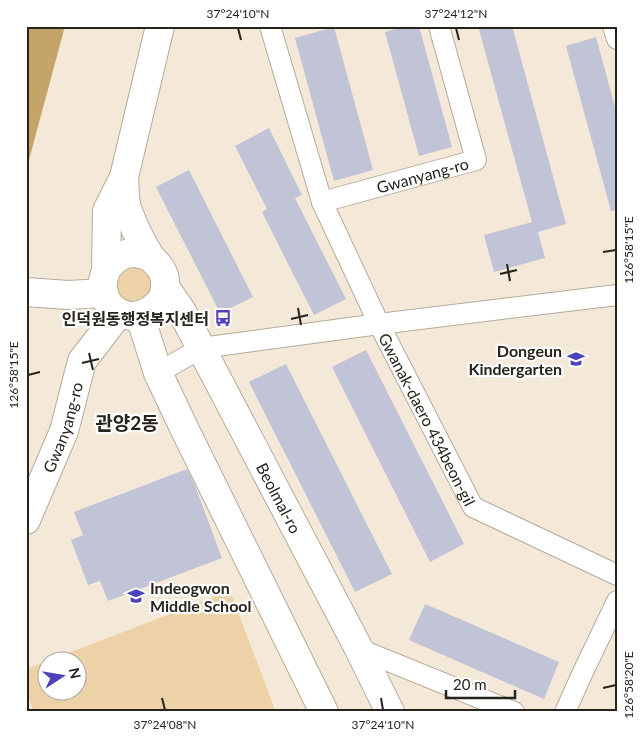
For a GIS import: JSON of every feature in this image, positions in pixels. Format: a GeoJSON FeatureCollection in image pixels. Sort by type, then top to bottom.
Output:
{"type":"FeatureCollection","features":[{"type":"Feature","properties":{"kind":"street"},"geometry":{"type":"LineString","coordinates":[[160,26],[124,177],[107,210],[117,298],[158,373],[324,712]]}},
{"type":"Feature","properties":{"kind":"street"},"geometry":{"type":"LineString","coordinates":[[270,26],[322,202],[379,324]]}},
{"type":"Feature","properties":{"kind":"street","name":"Gwanyang-ro"},"geometry":{"type":"LineString","coordinates":[[322,202],[476,160],[439,26]]}},
{"type":"Feature","properties":{"kind":"street"},"geometry":{"type":"LineString","coordinates":[[613,26],[617,39]]}},
{"type":"Feature","properties":{"kind":"street"},"geometry":{"type":"LineString","coordinates":[[26,292],[117,298],[152,310],[162,300],[165,287],[162,270],[151,258],[127,209],[124,177]]}},
{"type":"Feature","properties":{"kind":"street"},"geometry":{"type":"LineString","coordinates":[[117,298],[114,260],[126,254],[138,253],[151,258]]}},
{"type":"Feature","properties":{"kind":"street","name":"Beolmal-ro"},"geometry":{"type":"LineString","coordinates":[[165,287],[181,310],[390,712]]}},
{"type":"Feature","properties":{"kind":"street","name":"Gwanak-daero 434beon-gil"},"geometry":{"type":"LineString","coordinates":[[158,373],[201,348],[617,294]]}},
{"type":"Feature","properties":{"kind":"street","name":"Gwanyang-ro"},"geometry":{"type":"LineString","coordinates":[[26,520],[64,431],[82,361],[117,298]]}},
{"type":"Feature","properties":{"kind":"street","name":"Gwanak-daero 434beon-gil"},"geometry":{"type":"LineString","coordinates":[[379,324],[473,508],[617,574]]}},
{"type":"Feature","properties":{"kind":"street"},"geometry":{"type":"LineString","coordinates":[[565,712],[617,601]]}},
{"type":"Feature","properties":{"kind":"street"},"geometry":{"type":"LineString","coordinates":[[358,649],[514,712]]}},
{"type":"Feature","properties":{"kind":"shaded area"},"geometry":{"type":"Polygon","coordinates":[[[26,26],[65,26],[26,171],[26,26]]]}},
{"type":"Feature","properties":{"kind":"shaded area"},"geometry":{"type":"Polygon","coordinates":[[[134,268],[141,269],[146,273],[150,278],[150,292],[146,297],[141,301],[134,302],[127,301],[122,297],[118,292],[117,285],[118,278],[122,273],[127,269],[134,268]]]}},
{"type":"Feature","properties":{"kind":"shaded area"},"geometry":{"type":"Polygon","coordinates":[[[230,591],[276,712],[34,712],[26,691],[26,669],[38,664],[38,700],[88,700],[88,650],[76,650],[230,591]]]}},
{"type":"Feature","properties":{"kind":"building"},"geometry":{"type":"Polygon","coordinates":[[[406,26],[419,26],[452,147],[419,156],[385,32],[406,26]]]}},
{"type":"Feature","properties":{"kind":"building"},"geometry":{"type":"Polygon","coordinates":[[[478,26],[512,26],[566,224],[538,232],[545,258],[494,272],[484,235],[532,222],[478,26]]]}},
{"type":"Feature","properties":{"kind":"building"},"geometry":{"type":"Polygon","coordinates":[[[334,27],[373,170],[334,181],[295,38],[334,27]]]}},
{"type":"Feature","properties":{"kind":"building"},"geometry":{"type":"Polygon","coordinates":[[[596,37],[617,114],[617,210],[611,211],[566,46],[596,37]]]}},
{"type":"Feature","properties":{"kind":"building"},"geometry":{"type":"Polygon","coordinates":[[[269,128],[302,195],[295,198],[346,299],[314,315],[262,212],[267,209],[235,146],[269,128]]]}},
{"type":"Feature","properties":{"kind":"building"},"geometry":{"type":"Polygon","coordinates":[[[189,170],[253,297],[220,313],[156,187],[189,170]]]}},
{"type":"Feature","properties":{"kind":"building"},"geometry":{"type":"Polygon","coordinates":[[[366,350],[464,544],[430,562],[332,367],[366,350]]]}},
{"type":"Feature","properties":{"kind":"building"},"geometry":{"type":"Polygon","coordinates":[[[286,364],[392,574],[355,592],[249,382],[286,364]]]}},
{"type":"Feature","properties":{"kind":"building"},"geometry":{"type":"Polygon","coordinates":[[[187,469],[222,558],[108,601],[100,581],[88,585],[71,540],[83,535],[74,512],[187,469]]]}},
{"type":"Feature","properties":{"kind":"building"},"geometry":{"type":"Polygon","coordinates":[[[425,604],[559,662],[544,699],[409,640],[425,604]]]}},
{"type":"Feature","properties":{"kind":"place","name":"인덕원동행정복지센터"},"geometry":{"type":"Point","coordinates":[223,318]}},
{"type":"Feature","properties":{"kind":"place","name":"Dongeun Kindergarten"},"geometry":{"type":"Point","coordinates":[576,359]}},
{"type":"Feature","properties":{"kind":"place","name":"Indeogwon Middle School"},"geometry":{"type":"Point","coordinates":[136,596]}},
{"type":"Feature","properties":{"kind":"district","name":"관양2동"},"geometry":{"type":"Point","coordinates":[127,422]}}]}
